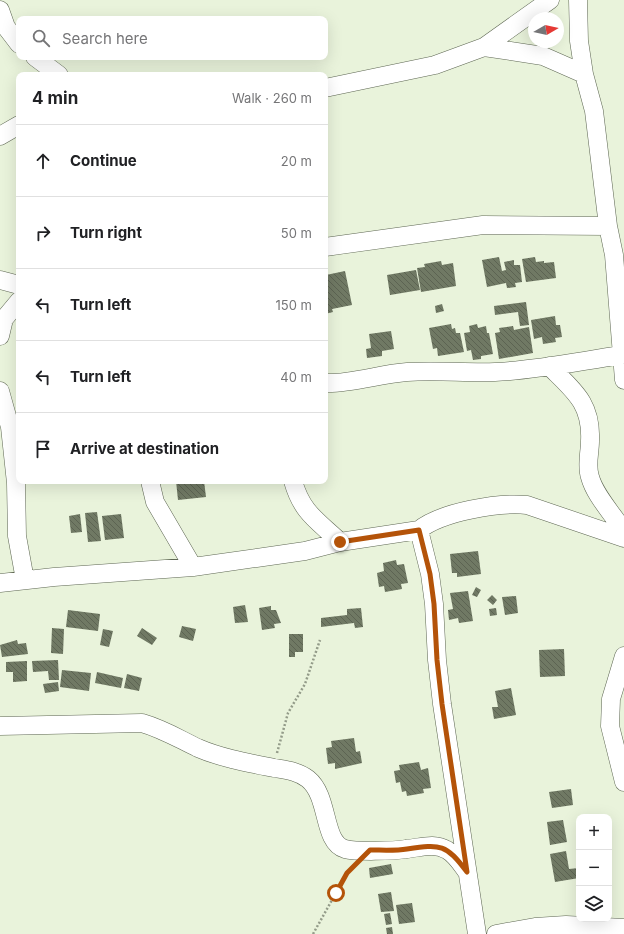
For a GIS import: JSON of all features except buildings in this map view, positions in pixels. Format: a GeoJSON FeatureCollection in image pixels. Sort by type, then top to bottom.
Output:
{"type":"FeatureCollection","features":[{"type":"Feature","properties":{"kind":"street"},"geometry":{"type":"LineString","coordinates":[[328,87],[435,65],[484,47],[550,0]]}},
{"type":"Feature","properties":{"kind":"street"},"geometry":{"type":"LineString","coordinates":[[578,0],[579,41],[584,74],[594,111],[608,226],[619,254],[624,380]]}},
{"type":"Feature","properties":{"kind":"street"},"geometry":{"type":"LineString","coordinates":[[0,11],[6,27],[16,40]]}},
{"type":"Feature","properties":{"kind":"street"},"geometry":{"type":"LineString","coordinates":[[484,47],[543,56],[584,74]]}},
{"type":"Feature","properties":{"kind":"street"},"geometry":{"type":"LineString","coordinates":[[39,60],[55,72]]}},
{"type":"Feature","properties":{"kind":"street"},"geometry":{"type":"LineString","coordinates":[[0,136],[16,127]]}},
{"type":"Feature","properties":{"kind":"street"},"geometry":{"type":"LineString","coordinates":[[328,247],[483,225],[608,226]]}},
{"type":"Feature","properties":{"kind":"street"},"geometry":{"type":"LineString","coordinates":[[0,332],[4,319],[16,305]]}},
{"type":"Feature","properties":{"kind":"street"},"geometry":{"type":"LineString","coordinates":[[328,383],[349,382],[404,372],[495,372],[549,366],[622,355]]}},
{"type":"Feature","properties":{"kind":"street"},"geometry":{"type":"LineString","coordinates":[[549,366],[578,395],[585,406],[589,417],[590,428],[588,458],[590,478],[598,494],[614,515],[624,532]]}},
{"type":"Feature","properties":{"kind":"street"},"geometry":{"type":"LineString","coordinates":[[1,401],[10,427],[16,484],[17,536],[25,580]]}},
{"type":"Feature","properties":{"kind":"street"},"geometry":{"type":"LineString","coordinates":[[151,484],[155,502],[193,567]]}},
{"type":"Feature","properties":{"kind":"street"},"geometry":{"type":"LineString","coordinates":[[294,484],[296,494],[306,512],[340,542]]}},
{"type":"Feature","properties":{"kind":"street"},"geometry":{"type":"LineString","coordinates":[[0,583],[193,567],[305,551],[340,542],[419,530],[426,524],[461,512],[512,504],[527,505],[624,538]]}},
{"type":"Feature","properties":{"kind":"street"},"geometry":{"type":"LineString","coordinates":[[419,530],[430,574],[434,604],[438,675],[477,934]]}},
{"type":"Feature","properties":{"kind":"street"},"geometry":{"type":"LineString","coordinates":[[624,656],[611,699],[610,726],[624,782]]}},
{"type":"Feature","properties":{"kind":"street"},"geometry":{"type":"LineString","coordinates":[[0,726],[142,723],[159,728],[198,748],[214,754],[297,772],[308,779],[319,790],[330,834],[336,843],[344,848],[370,850],[406,849],[433,845],[446,849],[455,856],[467,872]]}},
{"type":"Feature","properties":{"kind":"street"},"geometry":{"type":"LineString","coordinates":[[496,934],[535,927],[566,925],[624,928]]}},
{"type":"Feature","properties":{"kind":"path"},"geometry":{"type":"LineString","coordinates":[[274,768],[278,746],[288,713],[305,684],[320,640]]}},
{"type":"Feature","properties":{"kind":"path"},"geometry":{"type":"LineString","coordinates":[[313,934],[347,873],[370,850]]}},
{"type":"Feature","properties":{"kind":"route"},"geometry":{"type":"LineString","coordinates":[[336,893],[347,873],[370,850],[406,849],[433,845],[446,849],[455,856],[467,872],[442,704],[437,660],[434,604],[430,574],[419,530],[340,542]]}}]}
